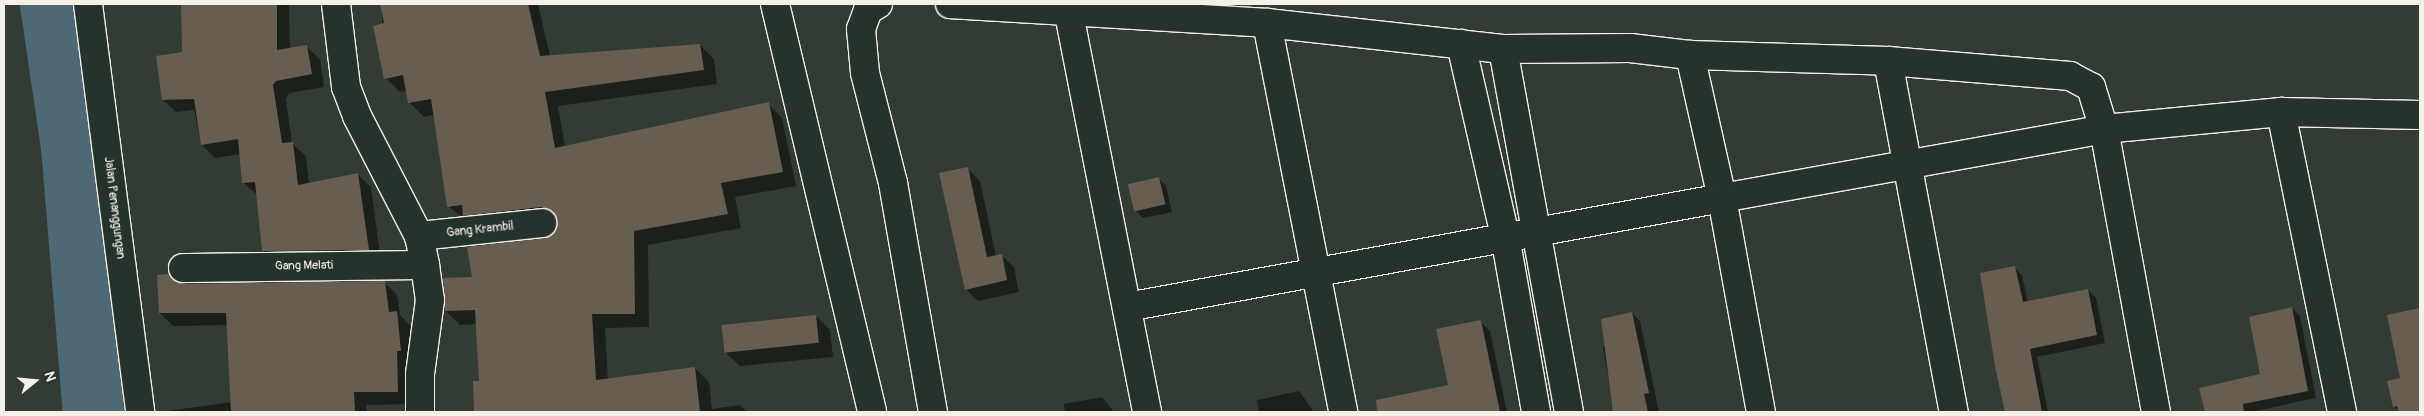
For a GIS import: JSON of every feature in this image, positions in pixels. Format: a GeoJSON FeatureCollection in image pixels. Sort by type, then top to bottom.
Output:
{"type":"FeatureCollection","features":[{"type":"Feature","properties":{"kind":"street","name":"Jalan Penanggungan"},"geometry":{"type":"LineString","coordinates":[[88,4],[140,412]]}},
{"type":"Feature","properties":{"kind":"street"},"geometry":{"type":"LineString","coordinates":[[336,4],[340,54],[357,116],[419,236],[426,265],[430,300],[420,374],[420,412]]}},
{"type":"Feature","properties":{"kind":"street"},"geometry":{"type":"LineString","coordinates":[[775,4],[872,412]]}},
{"type":"Feature","properties":{"kind":"street"},"geometry":{"type":"LineString","coordinates":[[878,4],[868,10],[861,29],[865,73],[893,183],[933,412]]}},
{"type":"Feature","properties":{"kind":"street"},"geometry":{"type":"LineString","coordinates":[[950,4],[1070,14],[1267,23],[1503,49],[1630,48],[1690,55],[1888,61],[2070,76],[2091,87],[2104,129],[2156,412]]}},
{"type":"Feature","properties":{"kind":"street"},"geometry":{"type":"LineString","coordinates":[[1070,14],[1147,412]]}},
{"type":"Feature","properties":{"kind":"street"},"geometry":{"type":"LineString","coordinates":[[1267,23],[1343,412]]}},
{"type":"Feature","properties":{"kind":"street"},"geometry":{"type":"LineString","coordinates":[[1461,44],[1505,236],[1536,412]]}},
{"type":"Feature","properties":{"kind":"street"},"geometry":{"type":"LineString","coordinates":[[1503,49],[1534,231],[1569,412]]}},
{"type":"Feature","properties":{"kind":"street"},"geometry":{"type":"LineString","coordinates":[[1690,55],[1722,198],[1761,412]]}},
{"type":"Feature","properties":{"kind":"street"},"geometry":{"type":"LineString","coordinates":[[1888,61],[1954,412]]}},
{"type":"Feature","properties":{"kind":"street"},"geometry":{"type":"LineString","coordinates":[[1127,307],[1505,236],[2104,129],[2281,112],[2420,115]]}},
{"type":"Feature","properties":{"kind":"street"},"geometry":{"type":"LineString","coordinates":[[2281,112],[2342,412]]}},
{"type":"Feature","properties":{"kind":"street","name":"Gang Krambil"},"geometry":{"type":"LineString","coordinates":[[419,236],[542,223]]}},
{"type":"Feature","properties":{"kind":"street","name":"Gang Melati"},"geometry":{"type":"LineString","coordinates":[[183,268],[426,265]]}},
{"type":"Feature","properties":{"kind":"building"},"geometry":{"type":"Polygon","coordinates":[[[181,4],[277,4],[277,50],[307,45],[312,74],[276,81],[273,85],[282,143],[293,142],[298,185],[358,173],[369,250],[262,251],[255,182],[242,183],[238,139],[201,145],[194,99],[162,100],[156,56],[182,52],[181,4]]]}},
{"type":"Feature","properties":{"kind":"building"},"geometry":{"type":"Polygon","coordinates":[[[380,4],[528,4],[540,56],[700,44],[704,70],[545,92],[555,148],[769,102],[783,172],[721,183],[728,214],[634,231],[635,314],[592,314],[596,380],[695,367],[700,412],[474,412],[473,381],[479,381],[475,310],[445,311],[443,278],[472,277],[467,247],[544,238],[556,230],[557,221],[554,213],[541,207],[463,216],[462,205],[447,207],[431,99],[408,103],[403,75],[384,79],[373,26],[384,23],[380,4]]]}},
{"type":"Feature","properties":{"kind":"building"},"geometry":{"type":"Polygon","coordinates":[[[968,167],[987,257],[1002,254],[1007,280],[965,290],[939,173],[968,167]]]}},
{"type":"Feature","properties":{"kind":"building"},"geometry":{"type":"Polygon","coordinates":[[[1159,177],[1165,204],[1134,211],[1128,184],[1159,177]]]}},
{"type":"Feature","properties":{"kind":"building"},"geometry":{"type":"Polygon","coordinates":[[[2015,266],[2023,302],[2088,289],[2097,335],[2030,349],[2042,412],[2005,412],[1995,366],[1980,273],[2015,266]]]}},
{"type":"Feature","properties":{"kind":"building"},"geometry":{"type":"Polygon","coordinates":[[[169,274],[183,284],[385,281],[389,312],[397,311],[401,351],[397,351],[398,392],[354,392],[355,412],[231,412],[226,313],[159,313],[157,275],[169,274]]]}},
{"type":"Feature","properties":{"kind":"building"},"geometry":{"type":"Polygon","coordinates":[[[2292,307],[2308,391],[2243,404],[2244,412],[2205,412],[2199,388],[2260,374],[2249,317],[2292,307]]]}},
{"type":"Feature","properties":{"kind":"building"},"geometry":{"type":"Polygon","coordinates":[[[2420,308],[2420,412],[2399,412],[2397,406],[2393,407],[2387,381],[2400,378],[2387,315],[2420,308]]]}},
{"type":"Feature","properties":{"kind":"building"},"geometry":{"type":"Polygon","coordinates":[[[1632,312],[1649,393],[1644,394],[1648,412],[1613,412],[1601,319],[1632,312]]]}},
{"type":"Feature","properties":{"kind":"building"},"geometry":{"type":"Polygon","coordinates":[[[816,315],[819,343],[724,353],[722,325],[816,315]]]}},
{"type":"Feature","properties":{"kind":"building"},"geometry":{"type":"Polygon","coordinates":[[[1481,320],[1500,412],[1377,412],[1376,400],[1448,385],[1436,329],[1481,320]]]}},
{"type":"Feature","properties":{"kind":"waterway"},"geometry":{"type":"LineString","coordinates":[[50,4],[71,146],[93,412]]}}]}
